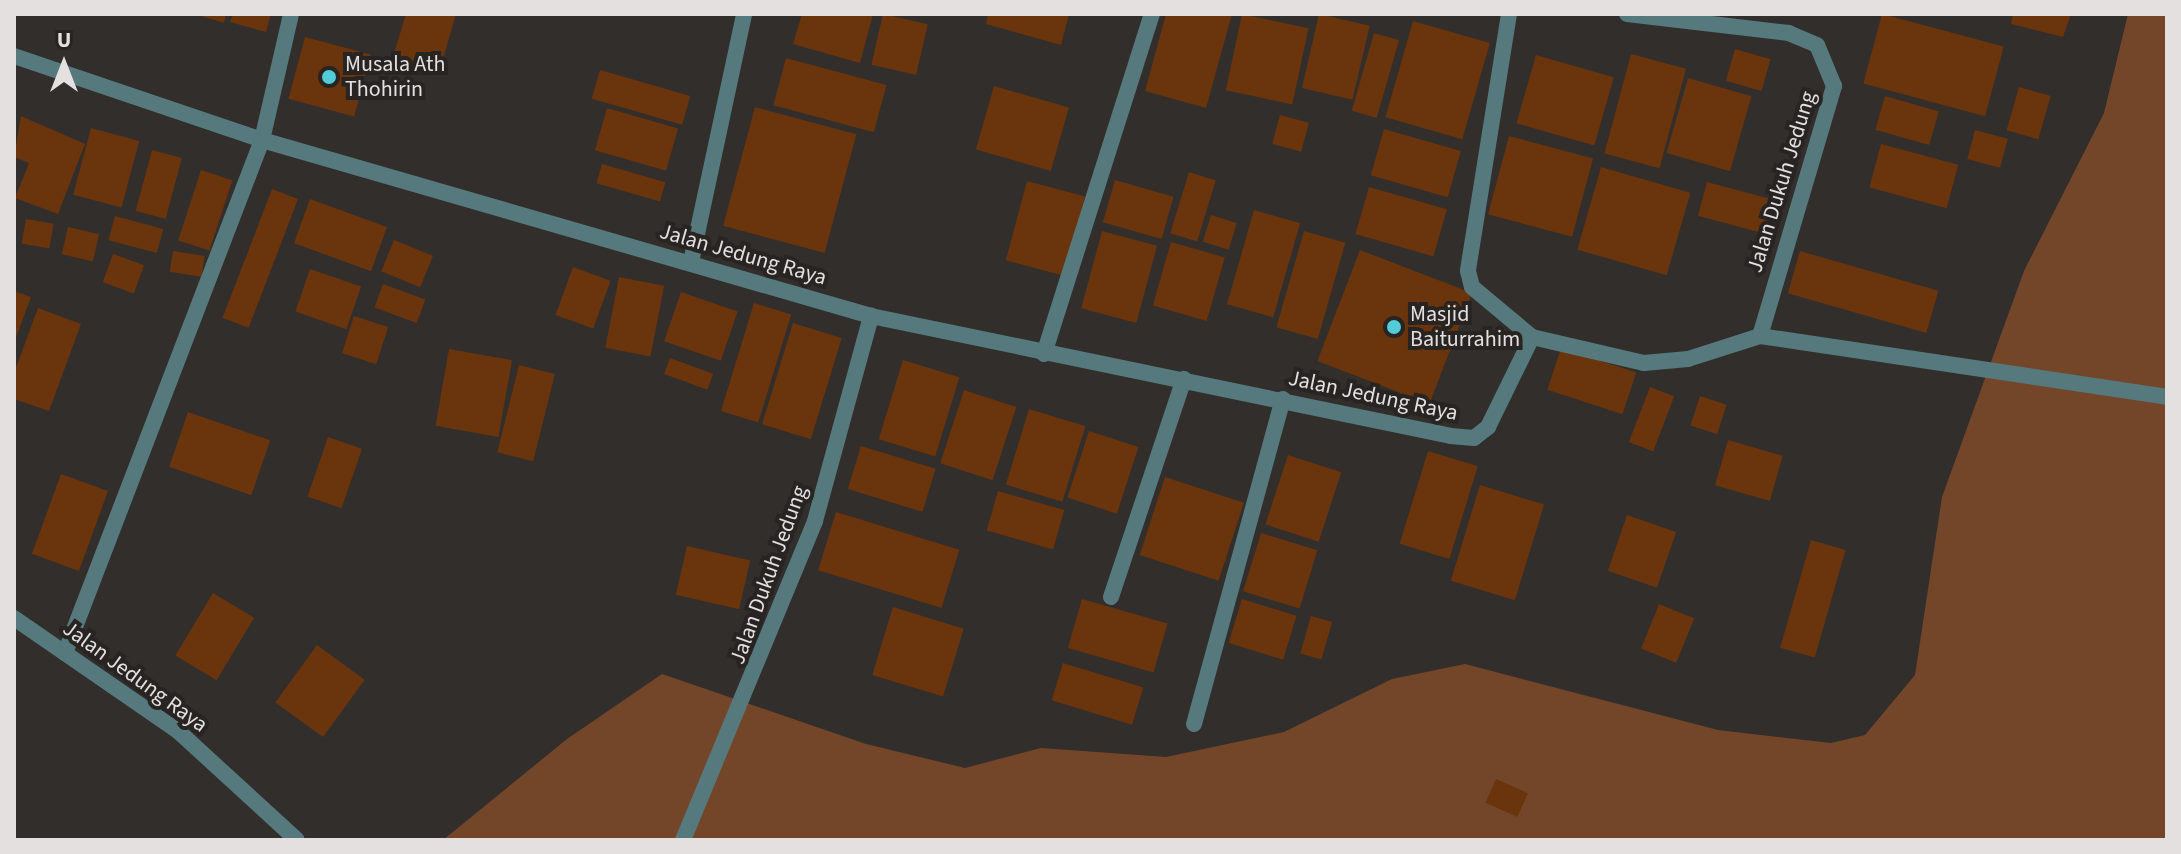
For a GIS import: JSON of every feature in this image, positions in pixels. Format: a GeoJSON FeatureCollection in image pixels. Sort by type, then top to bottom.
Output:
{"type":"FeatureCollection","features":[{"type":"Feature","properties":{"kind":"street"},"geometry":{"type":"LineString","coordinates":[[65,653],[262,140],[291,14]]}},
{"type":"Feature","properties":{"kind":"street"},"geometry":{"type":"LineString","coordinates":[[691,262],[744,14]]}},
{"type":"Feature","properties":{"kind":"street"},"geometry":{"type":"LineString","coordinates":[[1044,354],[1152,14]]}},
{"type":"Feature","properties":{"kind":"street"},"geometry":{"type":"LineString","coordinates":[[1509,14],[1468,271],[1483,301],[1532,337],[1644,363],[1688,359],[1760,336],[2167,397]]}},
{"type":"Feature","properties":{"kind":"street","name":"Jalan Dukuh Jedung"},"geometry":{"type":"LineString","coordinates":[[1627,14],[1789,33],[1817,45],[1829,63],[1834,86],[1760,336]]}},
{"type":"Feature","properties":{"kind":"street","name":"Jalan Jedung Raya"},"geometry":{"type":"LineString","coordinates":[[14,56],[262,140],[871,316],[1044,354],[1474,438],[1499,409],[1532,337]]}},
{"type":"Feature","properties":{"kind":"street","name":"Jalan Dukuh Jedung"},"geometry":{"type":"LineString","coordinates":[[683,840],[815,521],[871,316]]}},
{"type":"Feature","properties":{"kind":"street"},"geometry":{"type":"LineString","coordinates":[[1111,597],[1184,379]]}},
{"type":"Feature","properties":{"kind":"street"},"geometry":{"type":"LineString","coordinates":[[1194,724],[1283,399]]}},
{"type":"Feature","properties":{"kind":"street","name":"Jalan Jedung Raya"},"geometry":{"type":"LineString","coordinates":[[14,618],[178,731],[297,840]]}},
{"type":"Feature","properties":{"kind":"shaded area"},"geometry":{"type":"Polygon","coordinates":[[[2128,14],[2167,14],[2167,840],[443,840],[567,739],[662,674],[866,744],[965,768],[1041,748],[1166,757],[1284,732],[1392,679],[1465,664],[1718,730],[1831,743],[1865,735],[1915,675],[1942,497],[2024,271],[2104,113],[2128,14]]]}},
{"type":"Feature","properties":{"kind":"building"},"geometry":{"type":"Polygon","coordinates":[[[195,14],[226,14],[224,23],[195,14]]]}},
{"type":"Feature","properties":{"kind":"building"},"geometry":{"type":"Polygon","coordinates":[[[233,14],[271,14],[266,32],[230,22],[233,14]]]}},
{"type":"Feature","properties":{"kind":"building"},"geometry":{"type":"Polygon","coordinates":[[[406,14],[456,14],[439,73],[392,60],[406,14]]]}},
{"type":"Feature","properties":{"kind":"building"},"geometry":{"type":"Polygon","coordinates":[[[802,14],[873,14],[860,63],[793,44],[802,14]]]}},
{"type":"Feature","properties":{"kind":"building"},"geometry":{"type":"Polygon","coordinates":[[[883,14],[928,24],[916,75],[871,65],[883,14]]]}},
{"type":"Feature","properties":{"kind":"building"},"geometry":{"type":"Polygon","coordinates":[[[988,14],[1069,14],[1061,45],[986,24],[988,14]]]}},
{"type":"Feature","properties":{"kind":"building"},"geometry":{"type":"Polygon","coordinates":[[[1166,14],[1232,14],[1206,108],[1145,91],[1166,14]]]}},
{"type":"Feature","properties":{"kind":"building"},"geometry":{"type":"Polygon","coordinates":[[[1242,14],[1309,28],[1292,104],[1226,90],[1242,14]]]}},
{"type":"Feature","properties":{"kind":"building"},"geometry":{"type":"Polygon","coordinates":[[[1319,14],[1370,26],[1353,100],[1302,88],[1319,14]]]}},
{"type":"Feature","properties":{"kind":"building"},"geometry":{"type":"Polygon","coordinates":[[[1882,14],[2004,47],[1985,116],[1863,84],[1882,14]]]}},
{"type":"Feature","properties":{"kind":"building"},"geometry":{"type":"Polygon","coordinates":[[[2013,14],[2071,14],[2063,37],[2011,24],[2013,14]]]}},
{"type":"Feature","properties":{"kind":"building"},"geometry":{"type":"Polygon","coordinates":[[[1413,21],[1490,43],[1462,139],[1385,117],[1413,21]]]}},
{"type":"Feature","properties":{"kind":"building"},"geometry":{"type":"Polygon","coordinates":[[[1374,33],[1399,40],[1377,118],[1352,111],[1374,33]]]}},
{"type":"Feature","properties":{"kind":"building","name":"Musala Ath Thohirin"},"geometry":{"type":"Polygon","coordinates":[[[305,37],[371,55],[354,116],[288,99],[305,37]]]}},
{"type":"Feature","properties":{"kind":"building"},"geometry":{"type":"Polygon","coordinates":[[[1735,49],[1771,59],[1761,91],[1726,81],[1735,49]]]}},
{"type":"Feature","properties":{"kind":"building"},"geometry":{"type":"Polygon","coordinates":[[[1631,54],[1686,69],[1659,168],[1604,153],[1631,54]]]}},
{"type":"Feature","properties":{"kind":"building"},"geometry":{"type":"Polygon","coordinates":[[[1536,55],[1614,77],[1594,146],[1516,123],[1536,55]]]}},
{"type":"Feature","properties":{"kind":"building"},"geometry":{"type":"Polygon","coordinates":[[[786,58],[886,85],[874,132],[773,105],[786,58]]]}},
{"type":"Feature","properties":{"kind":"building"},"geometry":{"type":"Polygon","coordinates":[[[600,70],[690,96],[682,125],[592,99],[600,70]]]}},
{"type":"Feature","properties":{"kind":"building"},"geometry":{"type":"Polygon","coordinates":[[[1688,78],[1751,96],[1730,171],[1667,153],[1688,78]]]}},
{"type":"Feature","properties":{"kind":"building"},"geometry":{"type":"Polygon","coordinates":[[[994,86],[1069,107],[1051,171],[976,149],[994,86]]]}},
{"type":"Feature","properties":{"kind":"building"},"geometry":{"type":"Polygon","coordinates":[[[2019,87],[2051,96],[2038,139],[2007,130],[2019,87]]]}},
{"type":"Feature","properties":{"kind":"building"},"geometry":{"type":"Polygon","coordinates":[[[1885,96],[1939,111],[1929,145],[1875,130],[1885,96]]]}},
{"type":"Feature","properties":{"kind":"building"},"geometry":{"type":"Polygon","coordinates":[[[755,107],[856,134],[825,253],[723,226],[755,107]]]}},
{"type":"Feature","properties":{"kind":"building"},"geometry":{"type":"Polygon","coordinates":[[[607,108],[678,128],[666,171],[595,150],[607,108]]]}},
{"type":"Feature","properties":{"kind":"building"},"geometry":{"type":"Polygon","coordinates":[[[1280,115],[1309,123],[1301,152],[1272,144],[1280,115]]]}},
{"type":"Feature","properties":{"kind":"building"},"geometry":{"type":"Polygon","coordinates":[[[21,116],[85,144],[58,214],[15,198],[29,163],[14,157],[21,116]]]}},
{"type":"Feature","properties":{"kind":"building"},"geometry":{"type":"Polygon","coordinates":[[[91,128],[139,141],[121,208],[73,195],[91,128]]]}},
{"type":"Feature","properties":{"kind":"building"},"geometry":{"type":"Polygon","coordinates":[[[1384,129],[1461,151],[1448,197],[1371,175],[1384,129]]]}},
{"type":"Feature","properties":{"kind":"building"},"geometry":{"type":"Polygon","coordinates":[[[1975,130],[2008,139],[2000,168],[1967,159],[1975,130]]]}},
{"type":"Feature","properties":{"kind":"building"},"geometry":{"type":"Polygon","coordinates":[[[1509,136],[1593,159],[1572,237],[1488,214],[1509,136]]]}},
{"type":"Feature","properties":{"kind":"building"},"geometry":{"type":"Polygon","coordinates":[[[1881,144],[1958,165],[1947,208],[1869,187],[1881,144]]]}},
{"type":"Feature","properties":{"kind":"building"},"geometry":{"type":"Polygon","coordinates":[[[152,150],[182,158],[166,219],[136,211],[152,150]]]}},
{"type":"Feature","properties":{"kind":"building"},"geometry":{"type":"Polygon","coordinates":[[[602,164],[665,182],[660,201],[596,183],[602,164]]]}},
{"type":"Feature","properties":{"kind":"building"},"geometry":{"type":"Polygon","coordinates":[[[1601,167],[1690,193],[1667,275],[1577,250],[1601,167]]]}},
{"type":"Feature","properties":{"kind":"building"},"geometry":{"type":"Polygon","coordinates":[[[201,170],[232,180],[210,251],[178,240],[201,170]]]}},
{"type":"Feature","properties":{"kind":"building"},"geometry":{"type":"Polygon","coordinates":[[[1189,172],[1216,180],[1197,241],[1170,233],[1189,172]]]}},
{"type":"Feature","properties":{"kind":"building"},"geometry":{"type":"Polygon","coordinates":[[[1115,180],[1174,197],[1162,239],[1103,222],[1115,180]]]}},
{"type":"Feature","properties":{"kind":"building"},"geometry":{"type":"Polygon","coordinates":[[[1027,181],[1085,197],[1064,276],[1006,260],[1027,181]]]}},
{"type":"Feature","properties":{"kind":"building"},"geometry":{"type":"Polygon","coordinates":[[[1707,182],[1775,200],[1766,234],[1698,216],[1707,182]]]}},
{"type":"Feature","properties":{"kind":"building"},"geometry":{"type":"Polygon","coordinates":[[[1369,187],[1447,209],[1433,256],[1355,234],[1369,187]]]}},
{"type":"Feature","properties":{"kind":"building"},"geometry":{"type":"Polygon","coordinates":[[[272,189],[298,199],[249,328],[223,318],[272,189]]]}},
{"type":"Feature","properties":{"kind":"building"},"geometry":{"type":"Polygon","coordinates":[[[310,199],[387,227],[371,271],[294,243],[310,199]]]}},
{"type":"Feature","properties":{"kind":"building"},"geometry":{"type":"Polygon","coordinates":[[[1254,210],[1300,223],[1273,317],[1227,304],[1254,210]]]}},
{"type":"Feature","properties":{"kind":"building"},"geometry":{"type":"Polygon","coordinates":[[[1211,215],[1237,223],[1229,250],[1203,242],[1211,215]]]}},
{"type":"Feature","properties":{"kind":"building"},"geometry":{"type":"Polygon","coordinates":[[[115,216],[163,229],[157,253],[109,240],[115,216]]]}},
{"type":"Feature","properties":{"kind":"building"},"geometry":{"type":"Polygon","coordinates":[[[26,219],[54,224],[49,248],[22,244],[26,219]]]}},
{"type":"Feature","properties":{"kind":"building"},"geometry":{"type":"Polygon","coordinates":[[[68,227],[99,234],[93,261],[62,254],[68,227]]]}},
{"type":"Feature","properties":{"kind":"building"},"geometry":{"type":"Polygon","coordinates":[[[1102,231],[1157,246],[1136,323],[1081,308],[1102,231]]]}},
{"type":"Feature","properties":{"kind":"building"},"geometry":{"type":"Polygon","coordinates":[[[1304,231],[1345,243],[1318,339],[1276,327],[1304,231]]]}},
{"type":"Feature","properties":{"kind":"building"},"geometry":{"type":"Polygon","coordinates":[[[394,240],[433,256],[420,287],[381,272],[394,240]]]}},
{"type":"Feature","properties":{"kind":"building"},"geometry":{"type":"Polygon","coordinates":[[[1171,242],[1225,257],[1207,321],[1153,305],[1171,242]]]}},
{"type":"Feature","properties":{"kind":"building","name":"Masjid Baiturrahim"},"geometry":{"type":"Polygon","coordinates":[[[1360,250],[1472,293],[1429,404],[1317,361],[1360,250]]]}},
{"type":"Feature","properties":{"kind":"building"},"geometry":{"type":"Polygon","coordinates":[[[173,251],[205,256],[201,277],[170,272],[173,251]]]}},
{"type":"Feature","properties":{"kind":"building"},"geometry":{"type":"Polygon","coordinates":[[[1800,251],[1938,291],[1926,333],[1788,293],[1800,251]]]}},
{"type":"Feature","properties":{"kind":"building"},"geometry":{"type":"Polygon","coordinates":[[[113,254],[144,265],[134,293],[103,282],[113,254]]]}},
{"type":"Feature","properties":{"kind":"building"},"geometry":{"type":"Polygon","coordinates":[[[573,267],[611,281],[593,329],[556,315],[573,267]]]}},
{"type":"Feature","properties":{"kind":"building"},"geometry":{"type":"Polygon","coordinates":[[[310,269],[361,287],[346,329],[295,312],[310,269]]]}},
{"type":"Feature","properties":{"kind":"building"},"geometry":{"type":"Polygon","coordinates":[[[619,277],[664,286],[650,356],[605,348],[619,277]]]}},
{"type":"Feature","properties":{"kind":"building"},"geometry":{"type":"Polygon","coordinates":[[[383,284],[425,299],[417,323],[374,307],[383,284]]]}},
{"type":"Feature","properties":{"kind":"building"},"geometry":{"type":"Polygon","coordinates":[[[14,291],[31,297],[14,343],[14,291]]]}},
{"type":"Feature","properties":{"kind":"building"},"geometry":{"type":"Polygon","coordinates":[[[681,292],[738,312],[721,361],[664,341],[681,292]]]}},
{"type":"Feature","properties":{"kind":"building"},"geometry":{"type":"Polygon","coordinates":[[[754,303],[791,314],[758,422],[721,411],[754,303]]]}},
{"type":"Feature","properties":{"kind":"building"},"geometry":{"type":"Polygon","coordinates":[[[38,308],[81,324],[49,411],[14,399],[14,373],[38,308]]]}},
{"type":"Feature","properties":{"kind":"building"},"geometry":{"type":"Polygon","coordinates":[[[354,316],[388,327],[376,364],[342,353],[354,316]]]}},
{"type":"Feature","properties":{"kind":"building"},"geometry":{"type":"Polygon","coordinates":[[[793,323],[842,338],[811,439],[762,424],[793,323]]]}},
{"type":"Feature","properties":{"kind":"building"},"geometry":{"type":"Polygon","coordinates":[[[1561,348],[1636,372],[1623,414],[1547,390],[1561,348]]]}},
{"type":"Feature","properties":{"kind":"building"},"geometry":{"type":"Polygon","coordinates":[[[449,349],[512,360],[498,437],[435,426],[449,349]]]}},
{"type":"Feature","properties":{"kind":"building"},"geometry":{"type":"Polygon","coordinates":[[[670,358],[713,374],[707,390],[664,374],[670,358]]]}},
{"type":"Feature","properties":{"kind":"building"},"geometry":{"type":"Polygon","coordinates":[[[903,360],[959,377],[935,457],[879,439],[903,360]]]}},
{"type":"Feature","properties":{"kind":"building"},"geometry":{"type":"Polygon","coordinates":[[[519,365],[555,374],[533,461],[497,452],[519,365]]]}},
{"type":"Feature","properties":{"kind":"building"},"geometry":{"type":"Polygon","coordinates":[[[1650,387],[1674,396],[1653,451],[1629,442],[1650,387]]]}},
{"type":"Feature","properties":{"kind":"building"},"geometry":{"type":"Polygon","coordinates":[[[964,390],[1016,407],[993,480],[940,463],[964,390]]]}},
{"type":"Feature","properties":{"kind":"building"},"geometry":{"type":"Polygon","coordinates":[[[1700,396],[1727,405],[1717,434],[1690,425],[1700,396]]]}},
{"type":"Feature","properties":{"kind":"building"},"geometry":{"type":"Polygon","coordinates":[[[1029,409],[1085,426],[1062,502],[1006,485],[1029,409]]]}},
{"type":"Feature","properties":{"kind":"building"},"geometry":{"type":"Polygon","coordinates":[[[188,412],[270,440],[251,495],[169,467],[188,412]]]}},
{"type":"Feature","properties":{"kind":"building"},"geometry":{"type":"Polygon","coordinates":[[[1089,431],[1138,447],[1117,514],[1067,498],[1089,431]]]}},
{"type":"Feature","properties":{"kind":"building"},"geometry":{"type":"Polygon","coordinates":[[[328,437],[362,449],[342,508],[307,497],[328,437]]]}},
{"type":"Feature","properties":{"kind":"building"},"geometry":{"type":"Polygon","coordinates":[[[1728,440],[1783,456],[1770,501],[1715,485],[1728,440]]]}},
{"type":"Feature","properties":{"kind":"building"},"geometry":{"type":"Polygon","coordinates":[[[861,446],[936,469],[922,512],[848,489],[861,446]]]}},
{"type":"Feature","properties":{"kind":"building"},"geometry":{"type":"Polygon","coordinates":[[[1428,451],[1478,466],[1449,559],[1400,544],[1428,451]]]}},
{"type":"Feature","properties":{"kind":"building"},"geometry":{"type":"Polygon","coordinates":[[[1288,455],[1341,472],[1319,542],[1265,524],[1288,455]]]}},
{"type":"Feature","properties":{"kind":"building"},"geometry":{"type":"Polygon","coordinates":[[[61,474],[108,491],[79,571],[32,554],[61,474]]]}},
{"type":"Feature","properties":{"kind":"building"},"geometry":{"type":"Polygon","coordinates":[[[1165,477],[1244,503],[1219,581],[1140,555],[1165,477]]]}},
{"type":"Feature","properties":{"kind":"building"},"geometry":{"type":"Polygon","coordinates":[[[1480,485],[1544,505],[1515,600],[1451,581],[1480,485]]]}},
{"type":"Feature","properties":{"kind":"building"},"geometry":{"type":"Polygon","coordinates":[[[998,491],[1064,510],[1053,549],[987,530],[998,491]]]}},
{"type":"Feature","properties":{"kind":"building"},"geometry":{"type":"Polygon","coordinates":[[[836,512],[959,550],[942,608],[818,570],[836,512]]]}},
{"type":"Feature","properties":{"kind":"building"},"geometry":{"type":"Polygon","coordinates":[[[1627,515],[1676,532],[1657,588],[1608,571],[1627,515]]]}},
{"type":"Feature","properties":{"kind":"building"},"geometry":{"type":"Polygon","coordinates":[[[1261,533],[1317,550],[1300,609],[1243,591],[1261,533]]]}},
{"type":"Feature","properties":{"kind":"building"},"geometry":{"type":"Polygon","coordinates":[[[1811,540],[1846,550],[1815,658],[1780,648],[1811,540]]]}},
{"type":"Feature","properties":{"kind":"building"},"geometry":{"type":"Polygon","coordinates":[[[687,546],[750,561],[739,609],[676,595],[687,546]]]}},
{"type":"Feature","properties":{"kind":"building"},"geometry":{"type":"Polygon","coordinates":[[[213,593],[254,618],[217,680],[175,656],[213,593]]]}},
{"type":"Feature","properties":{"kind":"building"},"geometry":{"type":"Polygon","coordinates":[[[1082,599],[1168,624],[1153,673],[1068,648],[1082,599]]]}},
{"type":"Feature","properties":{"kind":"building"},"geometry":{"type":"Polygon","coordinates":[[[1242,599],[1297,616],[1283,660],[1229,643],[1242,599]]]}},
{"type":"Feature","properties":{"kind":"building"},"geometry":{"type":"Polygon","coordinates":[[[1659,604],[1694,618],[1676,663],[1641,649],[1659,604]]]}},
{"type":"Feature","properties":{"kind":"building"},"geometry":{"type":"Polygon","coordinates":[[[893,607],[964,629],[943,697],[872,675],[893,607]]]}},
{"type":"Feature","properties":{"kind":"building"},"geometry":{"type":"Polygon","coordinates":[[[1311,616],[1332,622],[1321,660],[1300,653],[1311,616]]]}},
{"type":"Feature","properties":{"kind":"building"},"geometry":{"type":"Polygon","coordinates":[[[317,645],[365,680],[323,737],[275,702],[317,645]]]}},
{"type":"Feature","properties":{"kind":"building"},"geometry":{"type":"Polygon","coordinates":[[[1063,663],[1143,688],[1132,725],[1052,700],[1063,663]]]}},
{"type":"Feature","properties":{"kind":"building"},"geometry":{"type":"Polygon","coordinates":[[[1496,779],[1528,793],[1517,817],[1485,803],[1496,779]]]}},
{"type":"Feature","properties":{"kind":"place","name":"Musala Ath Thohirin"},"geometry":{"type":"Point","coordinates":[329,77]}},
{"type":"Feature","properties":{"kind":"place","name":"Masjid Baiturrahim"},"geometry":{"type":"Point","coordinates":[1394,327]}}]}
